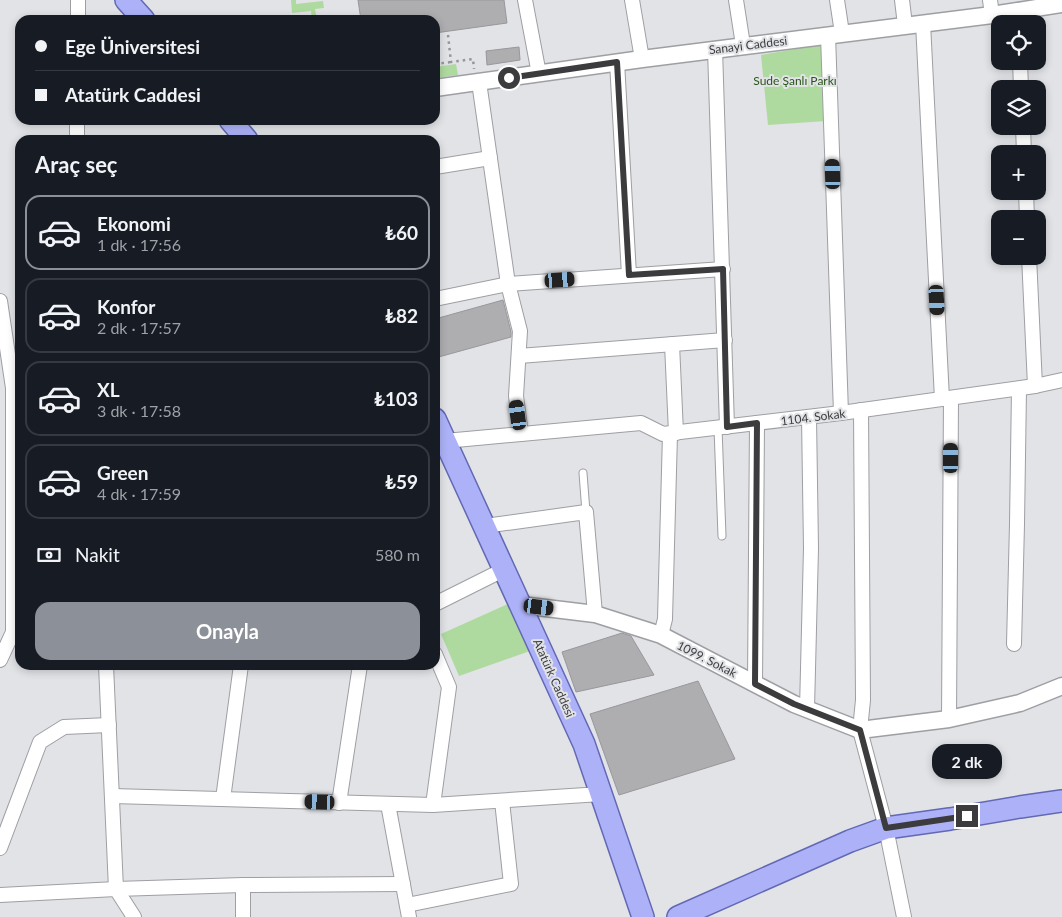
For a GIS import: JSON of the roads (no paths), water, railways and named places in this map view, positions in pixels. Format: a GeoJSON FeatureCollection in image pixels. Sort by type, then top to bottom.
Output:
{"type":"FeatureCollection","features":[{"type":"Feature","properties":{"kind":"main road"},"geometry":{"type":"LineString","coordinates":[[126,0],[140,15]]}},
{"type":"Feature","properties":{"kind":"main road","name":"Atatürk Caddesi"},"geometry":{"type":"LineString","coordinates":[[440,430],[584,744],[643,917]]}},
{"type":"Feature","properties":{"kind":"main road"},"geometry":{"type":"LineString","coordinates":[[690,915],[850,841],[886,828],[1062,801]]}},
{"type":"Feature","properties":{"kind":"street"},"geometry":{"type":"LineString","coordinates":[[78,0],[78,15]]}},
{"type":"Feature","properties":{"kind":"street"},"geometry":{"type":"LineString","coordinates":[[525,0],[539,74]]}},
{"type":"Feature","properties":{"kind":"street"},"geometry":{"type":"LineString","coordinates":[[632,0],[642,59]]}},
{"type":"Feature","properties":{"kind":"street"},"geometry":{"type":"LineString","coordinates":[[736,0],[743,45]]}},
{"type":"Feature","properties":{"kind":"street"},"geometry":{"type":"LineString","coordinates":[[837,0],[835,34],[841,413]]}},
{"type":"Feature","properties":{"kind":"street"},"geometry":{"type":"LineString","coordinates":[[902,0],[905,25]]}},
{"type":"Feature","properties":{"kind":"street","name":"Sanayi Caddesi"},"geometry":{"type":"LineString","coordinates":[[1025,15],[1062,4]]}},
{"type":"Feature","properties":{"kind":"street","name":"Sanayi Caddesi"},"geometry":{"type":"LineString","coordinates":[[440,87],[743,45],[923,23],[991,7],[1013,15]]}},
{"type":"Feature","properties":{"kind":"street"},"geometry":{"type":"LineString","coordinates":[[923,23],[947,399],[949,719]]}},
{"type":"Feature","properties":{"kind":"street"},"geometry":{"type":"LineString","coordinates":[[715,49],[725,340],[723,427]]}},
{"type":"Feature","properties":{"kind":"street"},"geometry":{"type":"LineString","coordinates":[[617,62],[629,275]]}},
{"type":"Feature","properties":{"kind":"street"},"geometry":{"type":"LineString","coordinates":[[478,82],[508,284],[520,331],[516,396],[521,434]]}},
{"type":"Feature","properties":{"kind":"street"},"geometry":{"type":"LineString","coordinates":[[440,166],[490,158]]}},
{"type":"Feature","properties":{"kind":"street"},"geometry":{"type":"LineString","coordinates":[[1029,265],[1035,386]]}},
{"type":"Feature","properties":{"kind":"street"},"geometry":{"type":"LineString","coordinates":[[440,298],[508,284],[723,269]]}},
{"type":"Feature","properties":{"kind":"street"},"geometry":{"type":"LineString","coordinates":[[0,301],[13,388],[13,632],[0,660]]}},
{"type":"Feature","properties":{"kind":"street"},"geometry":{"type":"LineString","coordinates":[[518,356],[725,340]]}},
{"type":"Feature","properties":{"kind":"street"},"geometry":{"type":"LineString","coordinates":[[661,635],[665,619],[673,433],[672,344]]}},
{"type":"Feature","properties":{"kind":"street","name":"1104. Sokak"},"geometry":{"type":"LineString","coordinates":[[445,441],[641,423],[663,434],[947,399],[1035,386],[1062,380]]}},
{"type":"Feature","properties":{"kind":"street"},"geometry":{"type":"LineString","coordinates":[[1014,644],[1019,388]]}},
{"type":"Feature","properties":{"kind":"street"},"geometry":{"type":"LineString","coordinates":[[861,410],[863,700],[860,730],[886,828],[904,917]]}},
{"type":"Feature","properties":{"kind":"street"},"geometry":{"type":"LineString","coordinates":[[807,709],[811,548],[809,417]]}},
{"type":"Feature","properties":{"kind":"street"},"geometry":{"type":"LineString","coordinates":[[755,684],[757,423]]}},
{"type":"Feature","properties":{"kind":"street"},"geometry":{"type":"LineString","coordinates":[[485,526],[586,512],[594,614]]}},
{"type":"Feature","properties":{"kind":"street"},"geometry":{"type":"LineString","coordinates":[[440,602],[505,570]]}},
{"type":"Feature","properties":{"kind":"street","name":"1099. Sokak"},"geometry":{"type":"LineString","coordinates":[[521,605],[594,614],[661,635],[794,704],[860,730],[949,719],[1020,703],[1062,686]]}},
{"type":"Feature","properties":{"kind":"street"},"geometry":{"type":"LineString","coordinates":[[433,805],[449,687],[440,666]]}},
{"type":"Feature","properties":{"kind":"street"},"geometry":{"type":"LineString","coordinates":[[106,670],[116,889],[134,917]]}},
{"type":"Feature","properties":{"kind":"street"},"geometry":{"type":"LineString","coordinates":[[224,799],[240,670]]}},
{"type":"Feature","properties":{"kind":"street"},"geometry":{"type":"LineString","coordinates":[[339,803],[359,670]]}},
{"type":"Feature","properties":{"kind":"street"},"geometry":{"type":"LineString","coordinates":[[0,848],[40,742],[64,727],[108,725]]}},
{"type":"Feature","properties":{"kind":"street"},"geometry":{"type":"LineString","coordinates":[[112,796],[433,805],[601,794]]}},
{"type":"Feature","properties":{"kind":"street"},"geometry":{"type":"LineString","coordinates":[[388,804],[408,911],[512,884],[502,800]]}},
{"type":"Feature","properties":{"kind":"street"},"geometry":{"type":"LineString","coordinates":[[0,895],[243,885],[403,884]]}},
{"type":"Feature","properties":{"kind":"street"},"geometry":{"type":"LineString","coordinates":[[243,885],[243,917]]}},
{"type":"Feature","properties":{"kind":"lane"},"geometry":{"type":"LineString","coordinates":[[722,536],[723,427]]}},
{"type":"Feature","properties":{"kind":"lane"},"geometry":{"type":"LineString","coordinates":[[583,473],[586,512]]}},
{"type":"Feature","properties":{"kind":"park label","name":"Sude Şanlı Parkı"},"geometry":{"type":"Point","coordinates":[795,80]}}]}
